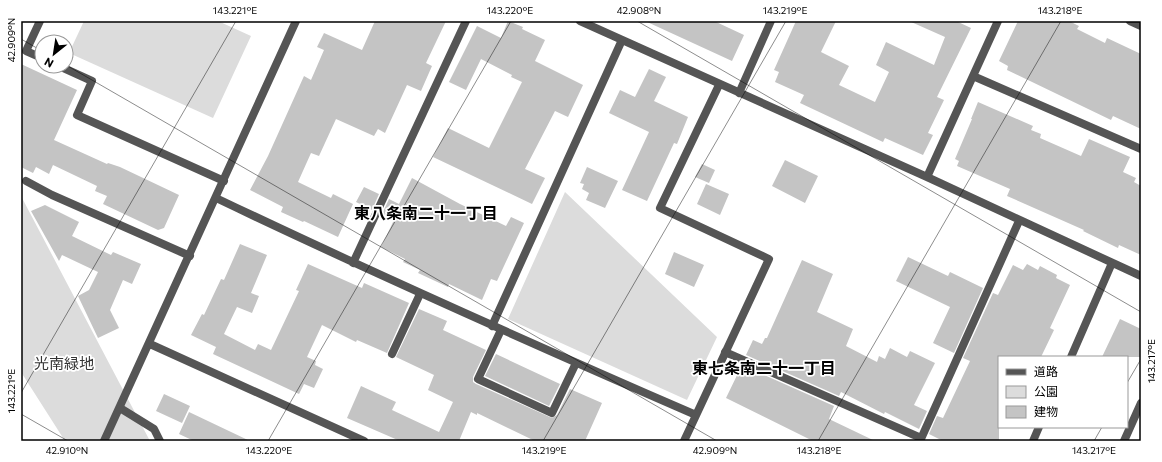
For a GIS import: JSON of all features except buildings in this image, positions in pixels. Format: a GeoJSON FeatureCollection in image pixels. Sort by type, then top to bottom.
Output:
{"type":"FeatureCollection","features":[{"type":"Feature","properties":{"kind":"street"},"geometry":{"type":"LineString","coordinates":[[34,54],[26,51],[40,21]]}},
{"type":"Feature","properties":{"kind":"street"},"geometry":{"type":"LineString","coordinates":[[104,441],[150,344],[296,21]]}},
{"type":"Feature","properties":{"kind":"street"},"geometry":{"type":"LineString","coordinates":[[353,263],[466,21]]}},
{"type":"Feature","properties":{"kind":"street"},"geometry":{"type":"LineString","coordinates":[[580,21],[719,85],[927,177],[1019,221],[1141,276]]}},
{"type":"Feature","properties":{"kind":"street"},"geometry":{"type":"LineString","coordinates":[[739,93],[771,21]]}},
{"type":"Feature","properties":{"kind":"street"},"geometry":{"type":"LineString","coordinates":[[927,177],[998,21]]}},
{"type":"Feature","properties":{"kind":"street"},"geometry":{"type":"LineString","coordinates":[[1130,21],[1141,26]]}},
{"type":"Feature","properties":{"kind":"street"},"geometry":{"type":"LineString","coordinates":[[492,326],[622,40]]}},
{"type":"Feature","properties":{"kind":"street"},"geometry":{"type":"LineString","coordinates":[[74,73],[92,81],[76,115],[224,181]]}},
{"type":"Feature","properties":{"kind":"street"},"geometry":{"type":"LineString","coordinates":[[973,76],[1141,149]]}},
{"type":"Feature","properties":{"kind":"street"},"geometry":{"type":"LineString","coordinates":[[684,441],[769,259],[660,208],[719,85]]}},
{"type":"Feature","properties":{"kind":"street"},"geometry":{"type":"LineString","coordinates":[[26,181],[52,195],[190,256]]}},
{"type":"Feature","properties":{"kind":"street"},"geometry":{"type":"LineString","coordinates":[[216,198],[420,294],[696,415]]}},
{"type":"Feature","properties":{"kind":"street"},"geometry":{"type":"LineString","coordinates":[[725,352],[920,439],[1019,221]]}},
{"type":"Feature","properties":{"kind":"street"},"geometry":{"type":"LineString","coordinates":[[1071,356],[1112,263]]}},
{"type":"Feature","properties":{"kind":"street"},"geometry":{"type":"LineString","coordinates":[[392,354],[420,294]]}},
{"type":"Feature","properties":{"kind":"street"},"geometry":{"type":"LineString","coordinates":[[501,330],[478,379],[552,414],[576,363]]}},
{"type":"Feature","properties":{"kind":"street"},"geometry":{"type":"LineString","coordinates":[[150,344],[364,441]]}},
{"type":"Feature","properties":{"kind":"street"},"geometry":{"type":"LineString","coordinates":[[1124,441],[1141,403]]}},
{"type":"Feature","properties":{"kind":"street"},"geometry":{"type":"LineString","coordinates":[[120,408],[154,429],[160,441]]}},
{"type":"Feature","properties":{"kind":"street"},"geometry":{"type":"LineString","coordinates":[[1033,441],[1039,428]]}},
{"type":"Feature","properties":{"kind":"green space"},"geometry":{"type":"Polygon","coordinates":[[[84,21],[218,21],[251,36],[213,118],[74,55],[74,42],[84,21]]]}},
{"type":"Feature","properties":{"kind":"green space"},"geometry":{"type":"Polygon","coordinates":[[[565,192],[717,337],[687,400],[508,319],[565,192]]]}},
{"type":"Feature","properties":{"kind":"green space","name":"光南緑地"},"geometry":{"type":"Polygon","coordinates":[[[21,196],[150,441],[65,441],[21,372],[21,196]]]}},
{"type":"Feature","properties":{"kind":"district","name":"東八条南二十一丁目"},"geometry":{"type":"Point","coordinates":[426,213]}},
{"type":"Feature","properties":{"kind":"district","name":"東七条南二十一丁目"},"geometry":{"type":"Point","coordinates":[764,368]}}]}
